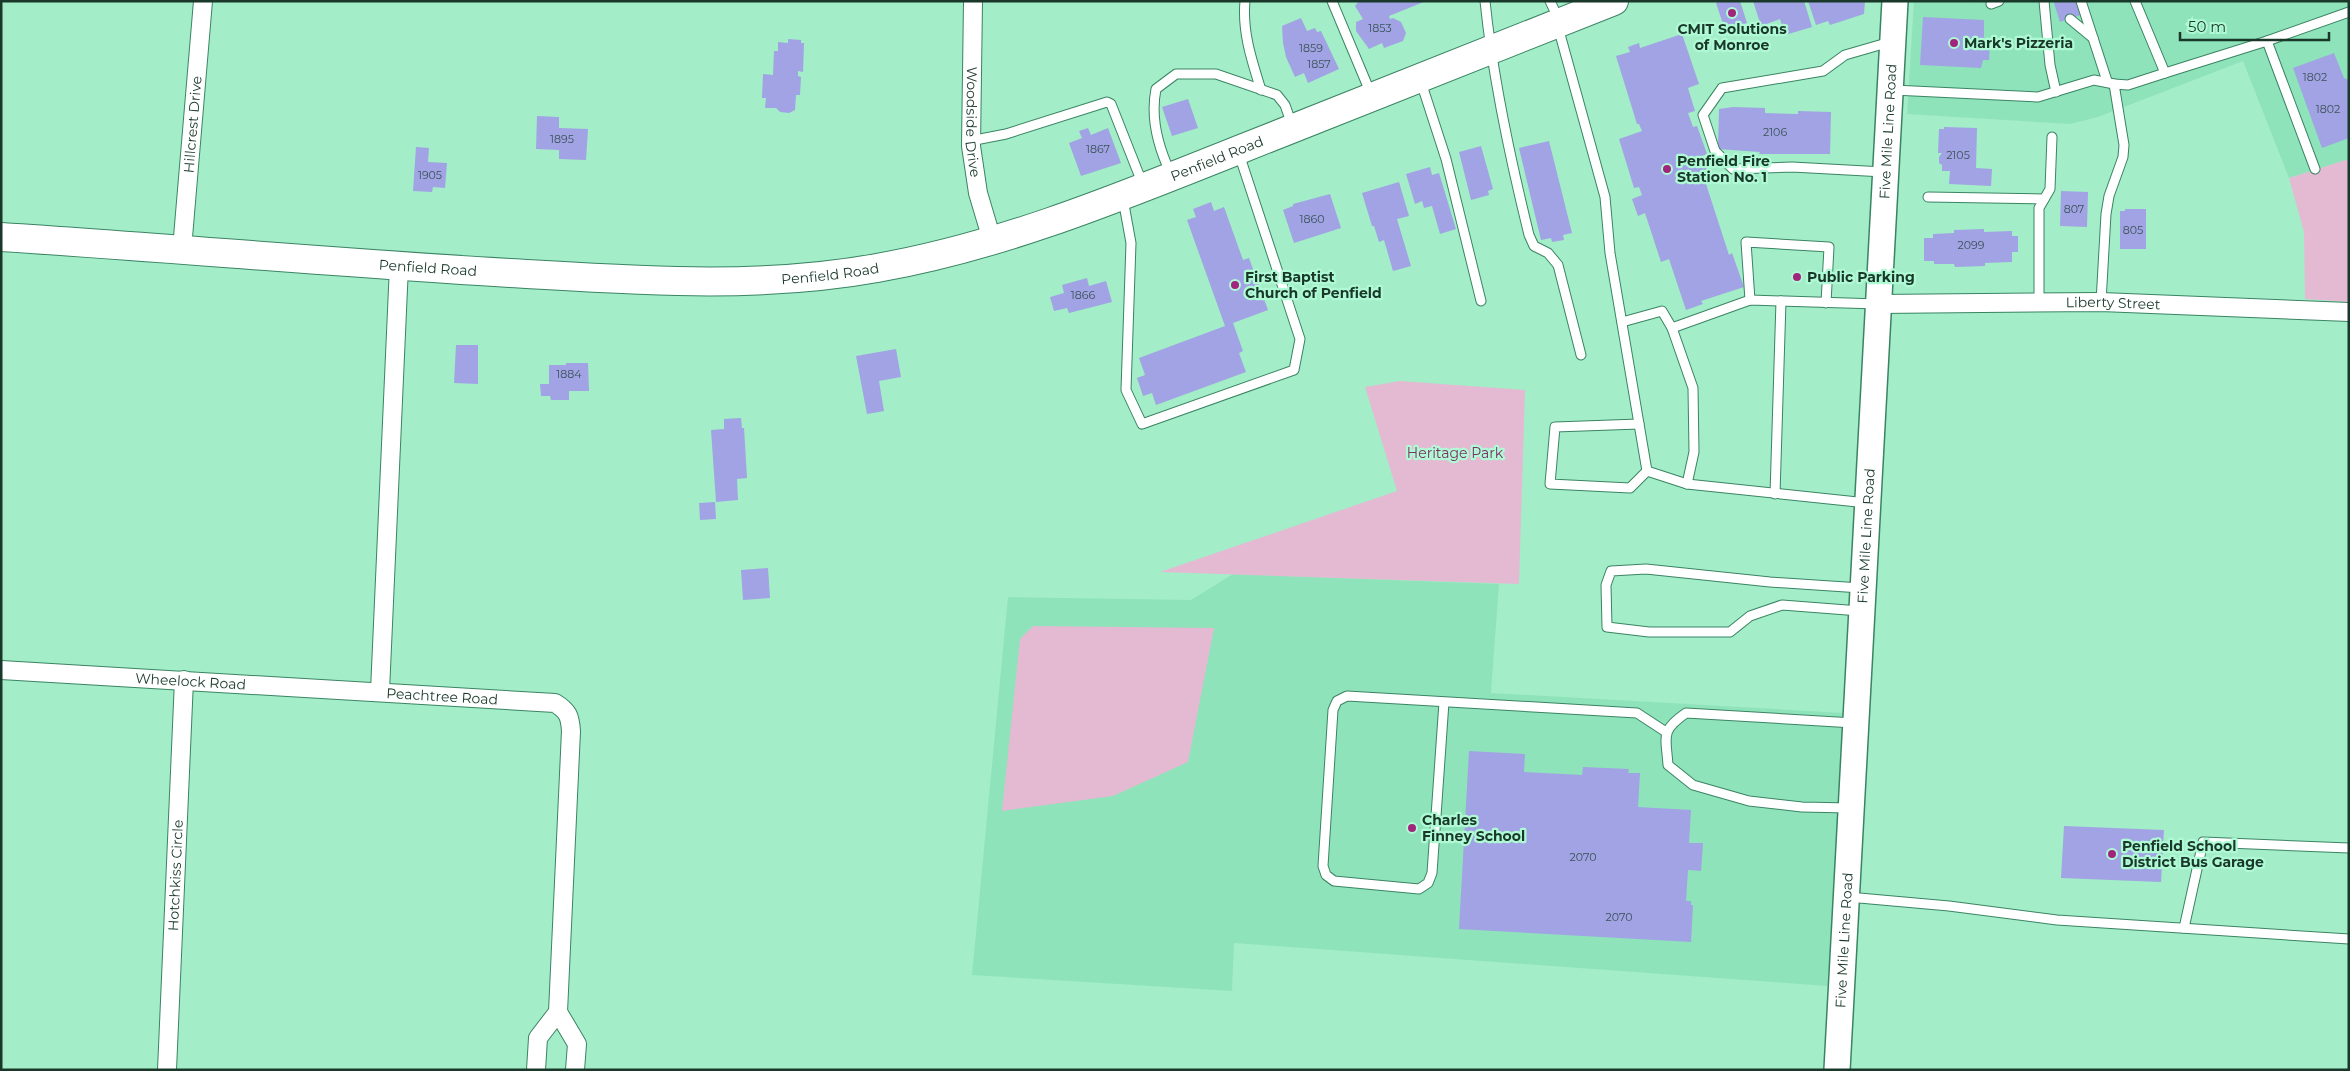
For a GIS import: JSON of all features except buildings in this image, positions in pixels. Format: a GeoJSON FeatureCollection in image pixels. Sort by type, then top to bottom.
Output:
{"type":"FeatureCollection","features":[{"type":"Feature","properties":{"kind":"main road","name":"Five Mile Line Road"},"geometry":{"type":"LineString","coordinates":[[1837,1070],[1854,723],[1895,1]]}},
{"type":"Feature","properties":{"kind":"main road","name":"Penfield Road"},"geometry":{"type":"LineString","coordinates":[[1,238],[182,249],[399,266],[662,282],[752,281],[874,269],[914,261],[992,240],[1088,210],[1490,50],[1556,16],[1604,3]]}},
{"type":"Feature","properties":{"kind":"street","name":"Hillcrest Drive"},"geometry":{"type":"LineString","coordinates":[[182,249],[203,1]]}},
{"type":"Feature","properties":{"kind":"street","name":"Woodside Drive"},"geometry":{"type":"LineString","coordinates":[[973,1],[970,141],[978,193],[992,240]]}},
{"type":"Feature","properties":{"kind":"street","name":"Peachtree Road"},"geometry":{"type":"LineString","coordinates":[[399,266],[380,691],[556,703],[565,709],[570,718],[558,1012]]}},
{"type":"Feature","properties":{"kind":"street","name":"Liberty Street"},"geometry":{"type":"LineString","coordinates":[[1878,304],[1905,306],[2101,302],[2349,312]]}},
{"type":"Feature","properties":{"kind":"street","name":"Wheelock Road"},"geometry":{"type":"LineString","coordinates":[[1,670],[380,691]]}},
{"type":"Feature","properties":{"kind":"street","name":"Hotchkiss Circle"},"geometry":{"type":"LineString","coordinates":[[167,1070],[184,680]]}},
{"type":"Feature","properties":{"kind":"street"},"geometry":{"type":"LineString","coordinates":[[536,1070],[538,1038],[558,1012],[576,1044],[576,1070]]}},
{"type":"Feature","properties":{"kind":"lane"},"geometry":{"type":"LineString","coordinates":[[1245,1],[1244,18],[1248,44],[1261,90]]}},
{"type":"Feature","properties":{"kind":"lane"},"geometry":{"type":"LineString","coordinates":[[1332,1],[1373,97]]}},
{"type":"Feature","properties":{"kind":"lane"},"geometry":{"type":"LineString","coordinates":[[1485,1],[1490,50],[1510,158],[1529,235],[1534,246],[1548,253],[1558,265],[1581,355]]}},
{"type":"Feature","properties":{"kind":"lane"},"geometry":{"type":"LineString","coordinates":[[2044,1],[2050,66],[2056,92]]}},
{"type":"Feature","properties":{"kind":"lane"},"geometry":{"type":"LineString","coordinates":[[2081,1],[2111,83],[2124,145],[2106,214],[2101,302]]}},
{"type":"Feature","properties":{"kind":"lane"},"geometry":{"type":"LineString","coordinates":[[2135,1],[2165,73]]}},
{"type":"Feature","properties":{"kind":"lane"},"geometry":{"type":"LineString","coordinates":[[1890,90],[2038,97],[2094,80],[2128,85],[2267,41],[2349,12]]}},
{"type":"Feature","properties":{"kind":"lane"},"geometry":{"type":"LineString","coordinates":[[1556,16],[1605,197],[1610,253],[1648,471]]}},
{"type":"Feature","properties":{"kind":"lane"},"geometry":{"type":"LineString","coordinates":[[2070,19],[2093,38]]}},
{"type":"Feature","properties":{"kind":"lane"},"geometry":{"type":"LineString","coordinates":[[1885,172],[1792,167],[1734,169],[1715,152],[1703,115],[1722,88],[1824,72],[1845,55],[1892,41]]}},
{"type":"Feature","properties":{"kind":"lane"},"geometry":{"type":"LineString","coordinates":[[2267,41],[2315,169]]}},
{"type":"Feature","properties":{"kind":"lane"},"geometry":{"type":"LineString","coordinates":[[1173,176],[1163,156],[1155,128],[1153,103],[1156,89],[1176,74],[1216,74],[1277,95],[1285,105],[1293,128]]}},
{"type":"Feature","properties":{"kind":"lane"},"geometry":{"type":"LineString","coordinates":[[1420,78],[1446,159],[1481,301]]}},
{"type":"Feature","properties":{"kind":"lane"},"geometry":{"type":"LineString","coordinates":[[970,141],[1006,134],[1107,102],[1112,104],[1133,192],[1126,390],[1142,424],[1294,370],[1300,339],[1238,150]]}},
{"type":"Feature","properties":{"kind":"lane"},"geometry":{"type":"LineString","coordinates":[[2039,302],[2039,208],[2050,189],[2052,137]]}},
{"type":"Feature","properties":{"kind":"lane"},"geometry":{"type":"LineString","coordinates":[[1928,197],[2044,199]]}},
{"type":"Feature","properties":{"kind":"lane"},"geometry":{"type":"LineString","coordinates":[[1750,300],[1746,242],[1829,247],[1826,303]]}},
{"type":"Feature","properties":{"kind":"lane"},"geometry":{"type":"LineString","coordinates":[[1672,328],[1750,300],[1878,304]]}},
{"type":"Feature","properties":{"kind":"lane"},"geometry":{"type":"LineString","coordinates":[[1774,494],[1782,301]]}},
{"type":"Feature","properties":{"kind":"lane"},"geometry":{"type":"LineString","coordinates":[[1622,322],[1662,311],[1672,328],[1693,388],[1694,452],[1687,484]]}},
{"type":"Feature","properties":{"kind":"lane"},"geometry":{"type":"LineString","coordinates":[[1639,424],[1555,427],[1550,484],[1630,488],[1648,471]]}},
{"type":"Feature","properties":{"kind":"lane"},"geometry":{"type":"LineString","coordinates":[[1648,471],[1687,484],[1867,503]]}},
{"type":"Feature","properties":{"kind":"lane"},"geometry":{"type":"LineString","coordinates":[[1646,569],[1770,582],[1861,599],[1782,606],[1750,616],[1730,632],[1649,632],[1607,627],[1606,585],[1611,571],[1646,569]]}},
{"type":"Feature","properties":{"kind":"lane"},"geometry":{"type":"LineString","coordinates":[[1444,702],[1432,873],[1428,883],[1419,889],[1334,881],[1326,875],[1323,866],[1333,710],[1337,700],[1347,696],[1637,713],[1666,732]]}},
{"type":"Feature","properties":{"kind":"lane"},"geometry":{"type":"LineString","coordinates":[[1850,808],[1802,807],[1749,801],[1693,784],[1668,765],[1666,732],[1672,724],[1686,713],[1854,723]]}},
{"type":"Feature","properties":{"kind":"lane"},"geometry":{"type":"LineString","coordinates":[[2184,928],[2203,842],[2349,848]]}},
{"type":"Feature","properties":{"kind":"lane"},"geometry":{"type":"LineString","coordinates":[[1846,897],[1948,906],[2057,920],[2349,940]]}},
{"type":"Feature","properties":{"kind":"shaded area"},"geometry":{"type":"Polygon","coordinates":[[[1914,1],[1969,1],[1972,3],[1977,1],[2349,1],[2349,159],[2289,178],[2243,61],[2098,117],[2070,124],[1907,114],[1914,1]]]}},
{"type":"Feature","properties":{"kind":"shaded area","name":"Charles Finney School"},"geometry":{"type":"Polygon","coordinates":[[[1233,574],[1499,584],[1491,693],[1844,713],[1828,986],[1234,943],[1232,991],[972,975],[1008,597],[1191,600],[1233,574]]]}},
{"type":"Feature","properties":{"kind":"green space"},"geometry":{"type":"Polygon","coordinates":[[[2349,159],[2349,302],[2305,299],[2304,232],[2289,178],[2349,159]]]}},
{"type":"Feature","properties":{"kind":"green space","name":"Heritage Park"},"geometry":{"type":"Polygon","coordinates":[[[1400,381],[1525,390],[1519,584],[1160,572],[1397,491],[1365,387],[1400,381]]]}},
{"type":"Feature","properties":{"kind":"green space"},"geometry":{"type":"Polygon","coordinates":[[[1033,626],[1214,628],[1188,762],[1113,796],[1002,811],[1020,639],[1033,626]]]}},
{"type":"Feature","properties":{"kind":"place","name":"CMIT Solutions of Monroe"},"geometry":{"type":"Point","coordinates":[1732,13]}},
{"type":"Feature","properties":{"kind":"place","name":"Mark's Pizzeria"},"geometry":{"type":"Point","coordinates":[1954,43]}},
{"type":"Feature","properties":{"kind":"place","name":"Penfield Fire Station No. 1"},"geometry":{"type":"Point","coordinates":[1667,169]}},
{"type":"Feature","properties":{"kind":"place","name":"Public Parking"},"geometry":{"type":"Point","coordinates":[1797,277]}},
{"type":"Feature","properties":{"kind":"place","name":"First Baptist Church of Penfield"},"geometry":{"type":"Point","coordinates":[1235,285]}},
{"type":"Feature","properties":{"kind":"place","name":"Charles Finney School"},"geometry":{"type":"Point","coordinates":[1412,828]}},
{"type":"Feature","properties":{"kind":"place","name":"Penfield School District Bus Garage"},"geometry":{"type":"Point","coordinates":[2112,854]}}]}
